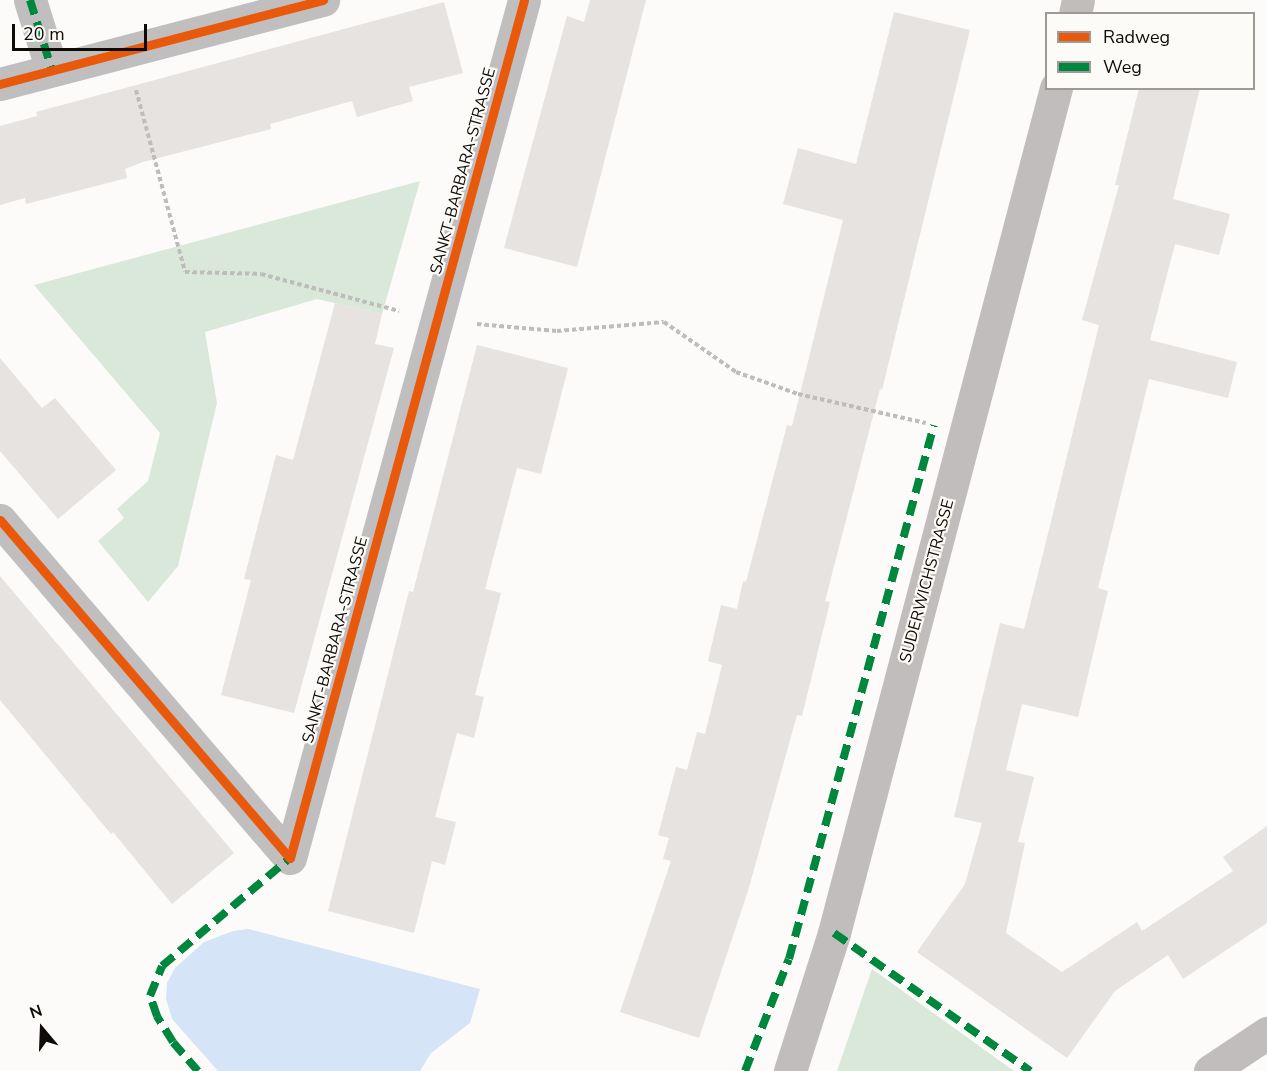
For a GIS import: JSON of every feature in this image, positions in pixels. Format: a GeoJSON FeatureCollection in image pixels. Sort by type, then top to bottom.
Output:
{"type":"FeatureCollection","features":[{"type":"Feature","properties":{"kind":"main road","name":"SUDERWICHSTRASSE"},"geometry":{"type":"LineString","coordinates":[[790,1071],[834,933],[1055,90]]}},
{"type":"Feature","properties":{"kind":"main road"},"geometry":{"type":"LineString","coordinates":[[1210,1071],[1267,1033]]}},
{"type":"Feature","properties":{"kind":"street"},"geometry":{"type":"LineString","coordinates":[[30,0],[52,70]]}},
{"type":"Feature","properties":{"kind":"street"},"geometry":{"type":"LineString","coordinates":[[0,84],[323,0]]}},
{"type":"Feature","properties":{"kind":"street","name":"SANKT-BARBARA-STRASSE"},"geometry":{"type":"LineString","coordinates":[[0,520],[291,858],[524,0]]}},
{"type":"Feature","properties":{"kind":"green space"},"geometry":{"type":"Polygon","coordinates":[[[420,181],[382,314],[317,299],[205,332],[217,403],[178,566],[148,602],[98,541],[124,518],[117,509],[148,481],[160,433],[34,285],[420,181]]]}},
{"type":"Feature","properties":{"kind":"green space"},"geometry":{"type":"Polygon","coordinates":[[[872,969],[1014,1071],[837,1071],[872,969]]]}},
{"type":"Feature","properties":{"kind":"water"},"geometry":{"type":"Polygon","coordinates":[[[248,929],[480,989],[470,1023],[431,1053],[420,1071],[218,1071],[172,1019],[166,999],[167,983],[175,968],[204,942],[233,931],[248,929]]]}},
{"type":"Feature","properties":{"kind":"building"},"geometry":{"type":"Polygon","coordinates":[[[590,0],[646,0],[577,267],[504,248],[567,16],[584,22],[590,0]]]}},
{"type":"Feature","properties":{"kind":"building"},"geometry":{"type":"Polygon","coordinates":[[[444,2],[463,73],[409,87],[413,101],[357,117],[352,101],[270,124],[271,129],[143,162],[125,169],[127,178],[26,204],[25,198],[0,205],[0,126],[37,116],[36,112],[444,2]]]}},
{"type":"Feature","properties":{"kind":"building"},"geometry":{"type":"Polygon","coordinates":[[[894,12],[970,30],[882,390],[880,389],[825,601],[830,602],[802,716],[797,715],[748,891],[699,1038],[620,1012],[671,861],[663,859],[669,838],[658,835],[676,767],[687,770],[697,732],[705,734],[722,665],[708,661],[721,605],[737,609],[743,581],[746,582],[787,425],[792,426],[843,220],[783,204],[798,148],[856,164],[894,12]]]}},
{"type":"Feature","properties":{"kind":"building"},"geometry":{"type":"Polygon","coordinates":[[[1139,90],[1200,90],[1173,199],[1230,214],[1219,255],[1175,244],[1150,340],[1237,362],[1228,398],[1149,379],[1098,588],[1108,591],[1078,717],[1022,704],[1006,770],[1034,777],[1018,842],[1025,843],[1006,933],[1062,972],[1137,922],[1142,931],[1233,871],[1223,857],[1267,826],[1267,923],[1183,979],[1168,955],[1115,991],[1067,1058],[917,952],[965,884],[982,823],[954,817],[1000,623],[1024,629],[1099,325],[1082,320],[1119,185],[1115,185],[1139,90]]]}},
{"type":"Feature","properties":{"kind":"building"},"geometry":{"type":"Polygon","coordinates":[[[335,303],[382,314],[375,344],[394,348],[294,713],[221,695],[251,580],[244,579],[276,455],[293,460],[335,303]]]}},
{"type":"Feature","properties":{"kind":"building"},"geometry":{"type":"Polygon","coordinates":[[[477,345],[568,368],[541,474],[517,468],[485,589],[501,593],[475,695],[484,697],[474,738],[457,733],[435,817],[456,822],[445,865],[432,861],[414,933],[328,911],[409,591],[413,592],[477,345]]]}},
{"type":"Feature","properties":{"kind":"building"},"geometry":{"type":"Polygon","coordinates":[[[0,358],[42,408],[55,398],[116,470],[58,519],[0,451],[0,358]]]}},
{"type":"Feature","properties":{"kind":"building"},"geometry":{"type":"Polygon","coordinates":[[[0,576],[234,853],[172,904],[0,700],[0,576]]]}},
{"type":"Feature","properties":{"kind":"marked path"},"geometry":{"type":"LineString","coordinates":[[30,0],[52,70]]}},
{"type":"Feature","properties":{"kind":"marked path"},"geometry":{"type":"LineString","coordinates":[[745,1071],[789,959],[934,425]]}},
{"type":"Feature","properties":{"kind":"marked path"},"geometry":{"type":"LineString","coordinates":[[198,1071],[173,1042],[157,1016],[150,996],[162,966],[290,858]]}},
{"type":"Feature","properties":{"kind":"marked path"},"geometry":{"type":"LineString","coordinates":[[834,933],[1030,1071]]}},
{"type":"Feature","properties":{"kind":"cycle path"},"geometry":{"type":"LineString","coordinates":[[0,84],[323,0]]}},
{"type":"Feature","properties":{"kind":"cycle path"},"geometry":{"type":"LineString","coordinates":[[290,858],[524,0]]}},
{"type":"Feature","properties":{"kind":"cycle path"},"geometry":{"type":"LineString","coordinates":[[0,520],[290,858]]}}]}
